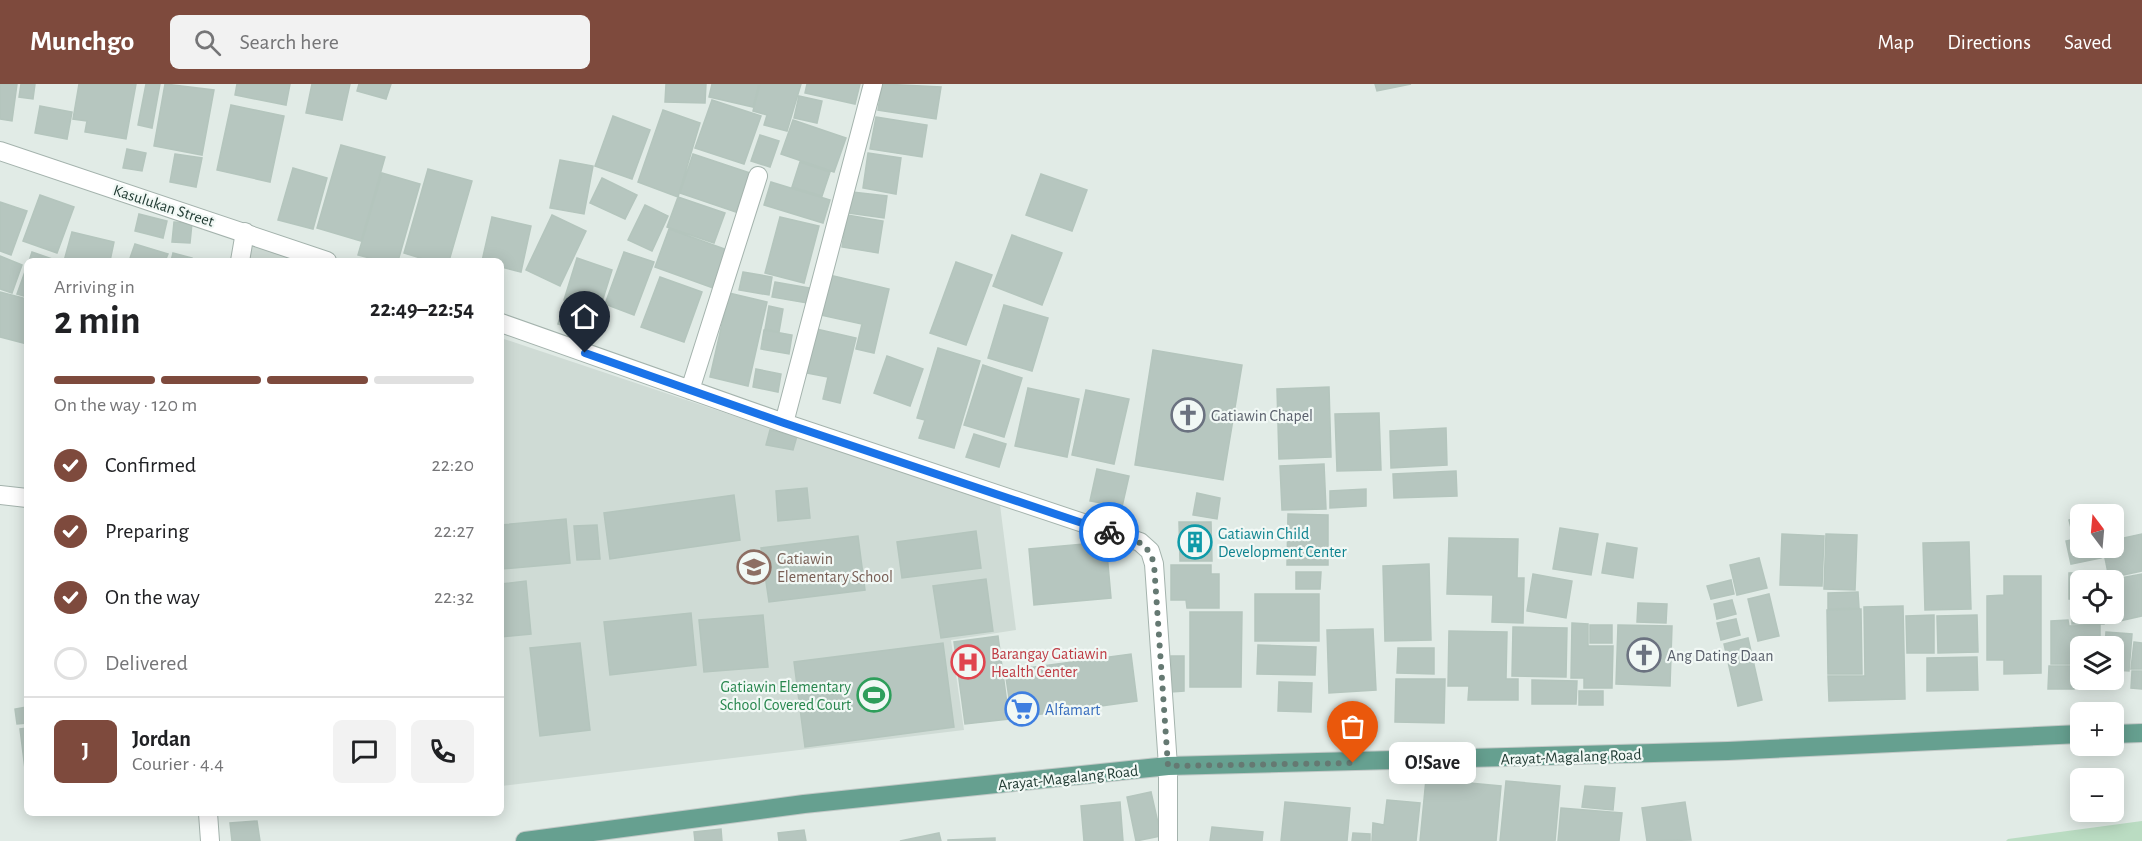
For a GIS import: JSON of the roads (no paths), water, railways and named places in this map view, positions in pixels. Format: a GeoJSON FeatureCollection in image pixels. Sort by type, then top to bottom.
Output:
{"type":"FeatureCollection","features":[{"type":"Feature","properties":{"kind":"main road","name":"Arayat-Magalang Road"},"geometry":{"type":"LineString","coordinates":[[527,841],[804,804],[1168,766],[1716,751],[2070,734]]}},
{"type":"Feature","properties":{"kind":"main road"},"geometry":{"type":"LineString","coordinates":[[2124,734],[2142,734]]}},
{"type":"Feature","properties":{"kind":"street"},"geometry":{"type":"LineString","coordinates":[[784,423],[873,84]]}},
{"type":"Feature","properties":{"kind":"street","name":"Kasulukan Street"},"geometry":{"type":"LineString","coordinates":[[0,151],[319,258]]}},
{"type":"Feature","properties":{"kind":"street"},"geometry":{"type":"LineString","coordinates":[[690,390],[758,176]]}},
{"type":"Feature","properties":{"kind":"street"},"geometry":{"type":"LineString","coordinates":[[241,258],[245,232]]}},
{"type":"Feature","properties":{"kind":"street"},"geometry":{"type":"LineString","coordinates":[[504,324],[784,423],[1140,542],[1150,551],[1154,564],[1168,766],[1168,841]]}},
{"type":"Feature","properties":{"kind":"street"},"geometry":{"type":"LineString","coordinates":[[0,495],[24,498]]}},
{"type":"Feature","properties":{"kind":"street"},"geometry":{"type":"LineString","coordinates":[[208,816],[210,841]]}},
{"type":"Feature","properties":{"kind":"place","name":"Gatiawin Chapel"},"geometry":{"type":"Point","coordinates":[1188,415]}},
{"type":"Feature","properties":{"kind":"place","name":"Gatiawin Child Development Center"},"geometry":{"type":"Point","coordinates":[1195,542]}},
{"type":"Feature","properties":{"kind":"place","name":"Gatiawin Elementary School"},"geometry":{"type":"Point","coordinates":[754,567]}},
{"type":"Feature","properties":{"kind":"place","name":"Ang Dating Daan"},"geometry":{"type":"Point","coordinates":[1644,655]}},
{"type":"Feature","properties":{"kind":"place","name":"Barangay Gatiawin Health Center"},"geometry":{"type":"Point","coordinates":[968,662]}},
{"type":"Feature","properties":{"kind":"place","name":"Gatiawin Elementary School Covered Court"},"geometry":{"type":"Point","coordinates":[874,695]}},
{"type":"Feature","properties":{"kind":"place","name":"Alfamart"},"geometry":{"type":"Point","coordinates":[1022,709]}},
{"type":"Feature","properties":{"kind":"place","name":"O!Save"},"geometry":{"type":"Point","coordinates":[1353,763]}}]}
